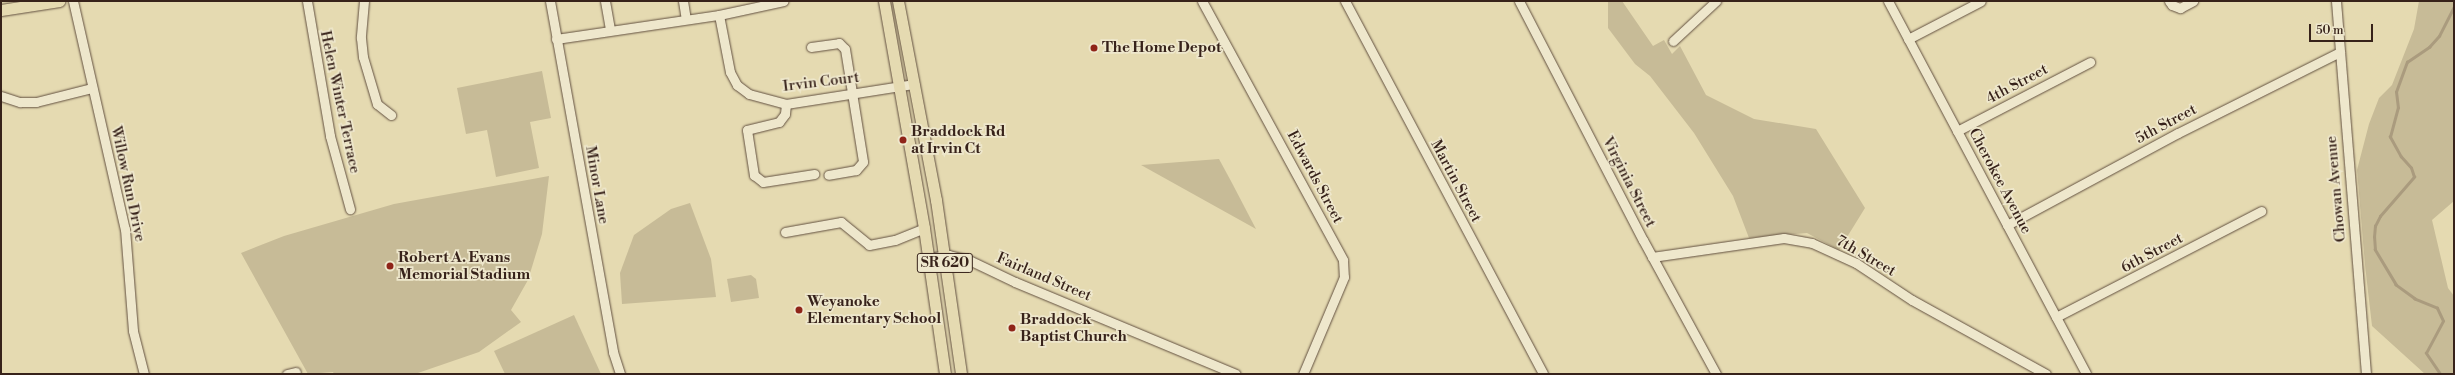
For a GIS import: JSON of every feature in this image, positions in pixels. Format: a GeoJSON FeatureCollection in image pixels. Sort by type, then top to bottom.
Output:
{"type":"FeatureCollection","features":[{"type":"Feature","properties":{"kind":"main road"},"geometry":{"type":"LineString","coordinates":[[1,10],[59,1]]}},
{"type":"Feature","properties":{"kind":"main road","name":"SR 620"},"geometry":{"type":"LineString","coordinates":[[884,1],[924,228],[945,374]]}},
{"type":"Feature","properties":{"kind":"main road","name":"SR 620"},"geometry":{"type":"LineString","coordinates":[[898,1],[944,256],[961,374]]}},
{"type":"Feature","properties":{"kind":"street","name":"Willow Run Drive"},"geometry":{"type":"LineString","coordinates":[[72,1],[125,229],[133,331],[144,374]]}},
{"type":"Feature","properties":{"kind":"street","name":"Helen Winter Terrace"},"geometry":{"type":"LineString","coordinates":[[307,1],[330,136],[350,208]]}},
{"type":"Feature","properties":{"kind":"street"},"geometry":{"type":"LineString","coordinates":[[364,1],[361,38],[363,57],[377,104],[391,115]]}},
{"type":"Feature","properties":{"kind":"street","name":"Minor Lane"},"geometry":{"type":"LineString","coordinates":[[550,1],[613,352],[620,374]]}},
{"type":"Feature","properties":{"kind":"street"},"geometry":{"type":"LineString","coordinates":[[605,1],[610,30]]}},
{"type":"Feature","properties":{"kind":"street"},"geometry":{"type":"LineString","coordinates":[[683,1],[686,19]]}},
{"type":"Feature","properties":{"kind":"street"},"geometry":{"type":"LineString","coordinates":[[556,39],[719,15],[750,4],[784,1]]}},
{"type":"Feature","properties":{"kind":"street","name":"Edwards Street"},"geometry":{"type":"LineString","coordinates":[[1202,1],[1343,260],[1344,276],[1303,374]]}},
{"type":"Feature","properties":{"kind":"street","name":"Martin Street"},"geometry":{"type":"LineString","coordinates":[[1345,1],[1543,374]]}},
{"type":"Feature","properties":{"kind":"street","name":"Virginia Street"},"geometry":{"type":"LineString","coordinates":[[1519,1],[1652,257],[1716,374]]}},
{"type":"Feature","properties":{"kind":"street"},"geometry":{"type":"LineString","coordinates":[[1673,41],[1716,1]]}},
{"type":"Feature","properties":{"kind":"street","name":"Cherokee Avenue"},"geometry":{"type":"LineString","coordinates":[[1888,1],[2086,374]]}},
{"type":"Feature","properties":{"kind":"street"},"geometry":{"type":"LineString","coordinates":[[1908,39],[1981,1]]}},
{"type":"Feature","properties":{"kind":"street"},"geometry":{"type":"LineString","coordinates":[[2169,1],[2172,5],[2180,8],[2193,1]]}},
{"type":"Feature","properties":{"kind":"street","name":"Chowan Avenue"},"geometry":{"type":"LineString","coordinates":[[2336,1],[2366,374]]}},
{"type":"Feature","properties":{"kind":"street","name":"Irvin Court"},"geometry":{"type":"LineString","coordinates":[[719,15],[730,72],[737,85],[749,94],[786,104],[852,92],[914,84]]}},
{"type":"Feature","properties":{"kind":"street"},"geometry":{"type":"LineString","coordinates":[[811,47],[839,43],[845,49],[863,162],[856,170],[828,174]]}},
{"type":"Feature","properties":{"kind":"street","name":"5th Street"},"geometry":{"type":"LineString","coordinates":[[2007,226],[2178,133],[2340,52]]}},
{"type":"Feature","properties":{"kind":"street","name":"4th Street"},"geometry":{"type":"LineString","coordinates":[[1957,131],[2090,62]]}},
{"type":"Feature","properties":{"kind":"street"},"geometry":{"type":"LineString","coordinates":[[1,96],[20,102],[36,102],[92,88]]}},
{"type":"Feature","properties":{"kind":"street"},"geometry":{"type":"LineString","coordinates":[[786,104],[785,114],[779,122],[747,130],[754,175],[763,182],[814,174]]}},
{"type":"Feature","properties":{"kind":"street","name":"6th Street"},"geometry":{"type":"LineString","coordinates":[[2056,317],[2261,211]]}},
{"type":"Feature","properties":{"kind":"street"},"geometry":{"type":"LineString","coordinates":[[786,232],[841,222],[869,245],[895,240],[924,228]]}},
{"type":"Feature","properties":{"kind":"street","name":"7th Street"},"geometry":{"type":"LineString","coordinates":[[1652,257],[1784,238],[1812,243],[1856,263],[1912,300],[2046,374]]}},
{"type":"Feature","properties":{"kind":"street","name":"Fairland Street"},"geometry":{"type":"LineString","coordinates":[[928,258],[944,256],[968,260],[1015,282],[1236,374]]}},
{"type":"Feature","properties":{"kind":"shaded area"},"geometry":{"type":"Polygon","coordinates":[[[1608,1],[1622,1],[1653,46],[1664,40],[1672,54],[1680,46],[1706,95],[1754,119],[1816,129],[1865,208],[1839,250],[1807,233],[1749,238],[1733,196],[1694,133],[1650,76],[1635,64],[1608,28],[1608,1]]]}},
{"type":"Feature","properties":{"kind":"shaded area"},"geometry":{"type":"Polygon","coordinates":[[[2419,1],[2454,1],[2454,201],[2432,220],[2448,288],[2454,296],[2454,374],[2425,374],[2372,326],[2365,265],[2357,170],[2369,124],[2379,98],[2392,85],[2414,29],[2419,1]]]}},
{"type":"Feature","properties":{"kind":"shaded area"},"geometry":{"type":"Polygon","coordinates":[[[542,71],[551,118],[530,122],[539,168],[496,177],[487,130],[466,134],[457,88],[542,71]]]}},
{"type":"Feature","properties":{"kind":"shaded area"},"geometry":{"type":"Polygon","coordinates":[[[1219,159],[1232,183],[1256,229],[1141,165],[1219,159]]]}},
{"type":"Feature","properties":{"kind":"shaded area","name":"Robert A. Evans Memorial Stadium"},"geometry":{"type":"Polygon","coordinates":[[[549,176],[542,234],[528,280],[511,310],[521,322],[479,352],[415,374],[334,374],[333,372],[308,374],[241,253],[284,236],[394,204],[549,176]]]}},
{"type":"Feature","properties":{"kind":"shaded area"},"geometry":{"type":"Polygon","coordinates":[[[690,203],[711,259],[716,297],[622,304],[620,273],[634,235],[671,209],[690,203]]]}},
{"type":"Feature","properties":{"kind":"shaded area"},"geometry":{"type":"Polygon","coordinates":[[[751,275],[756,279],[759,298],[731,302],[727,279],[751,275]]]}},
{"type":"Feature","properties":{"kind":"shaded area"},"geometry":{"type":"Polygon","coordinates":[[[574,315],[601,374],[505,374],[494,351],[574,315]]]}},
{"type":"Feature","properties":{"kind":"waterway"},"geometry":{"type":"LineString","coordinates":[[2440,374],[2426,353],[2443,321],[2437,308],[2415,299],[2396,285],[2375,250],[2374,237],[2375,226],[2380,216],[2414,177],[2411,168],[2401,157],[2390,137],[2398,108],[2396,92],[2407,62],[2429,47],[2439,36],[2454,7]]}},
{"type":"Feature","properties":{"kind":"place","name":"The Home Depot"},"geometry":{"type":"Point","coordinates":[1094,48]}},
{"type":"Feature","properties":{"kind":"place","name":"Braddock Rd at Irvin Ct"},"geometry":{"type":"Point","coordinates":[903,140]}},
{"type":"Feature","properties":{"kind":"place","name":"Robert A. Evans Memorial Stadium"},"geometry":{"type":"Point","coordinates":[390,266]}},
{"type":"Feature","properties":{"kind":"place","name":"Weyanoke Elementary School"},"geometry":{"type":"Point","coordinates":[799,310]}},
{"type":"Feature","properties":{"kind":"place","name":"Braddock Baptist Church"},"geometry":{"type":"Point","coordinates":[1012,328]}}]}
